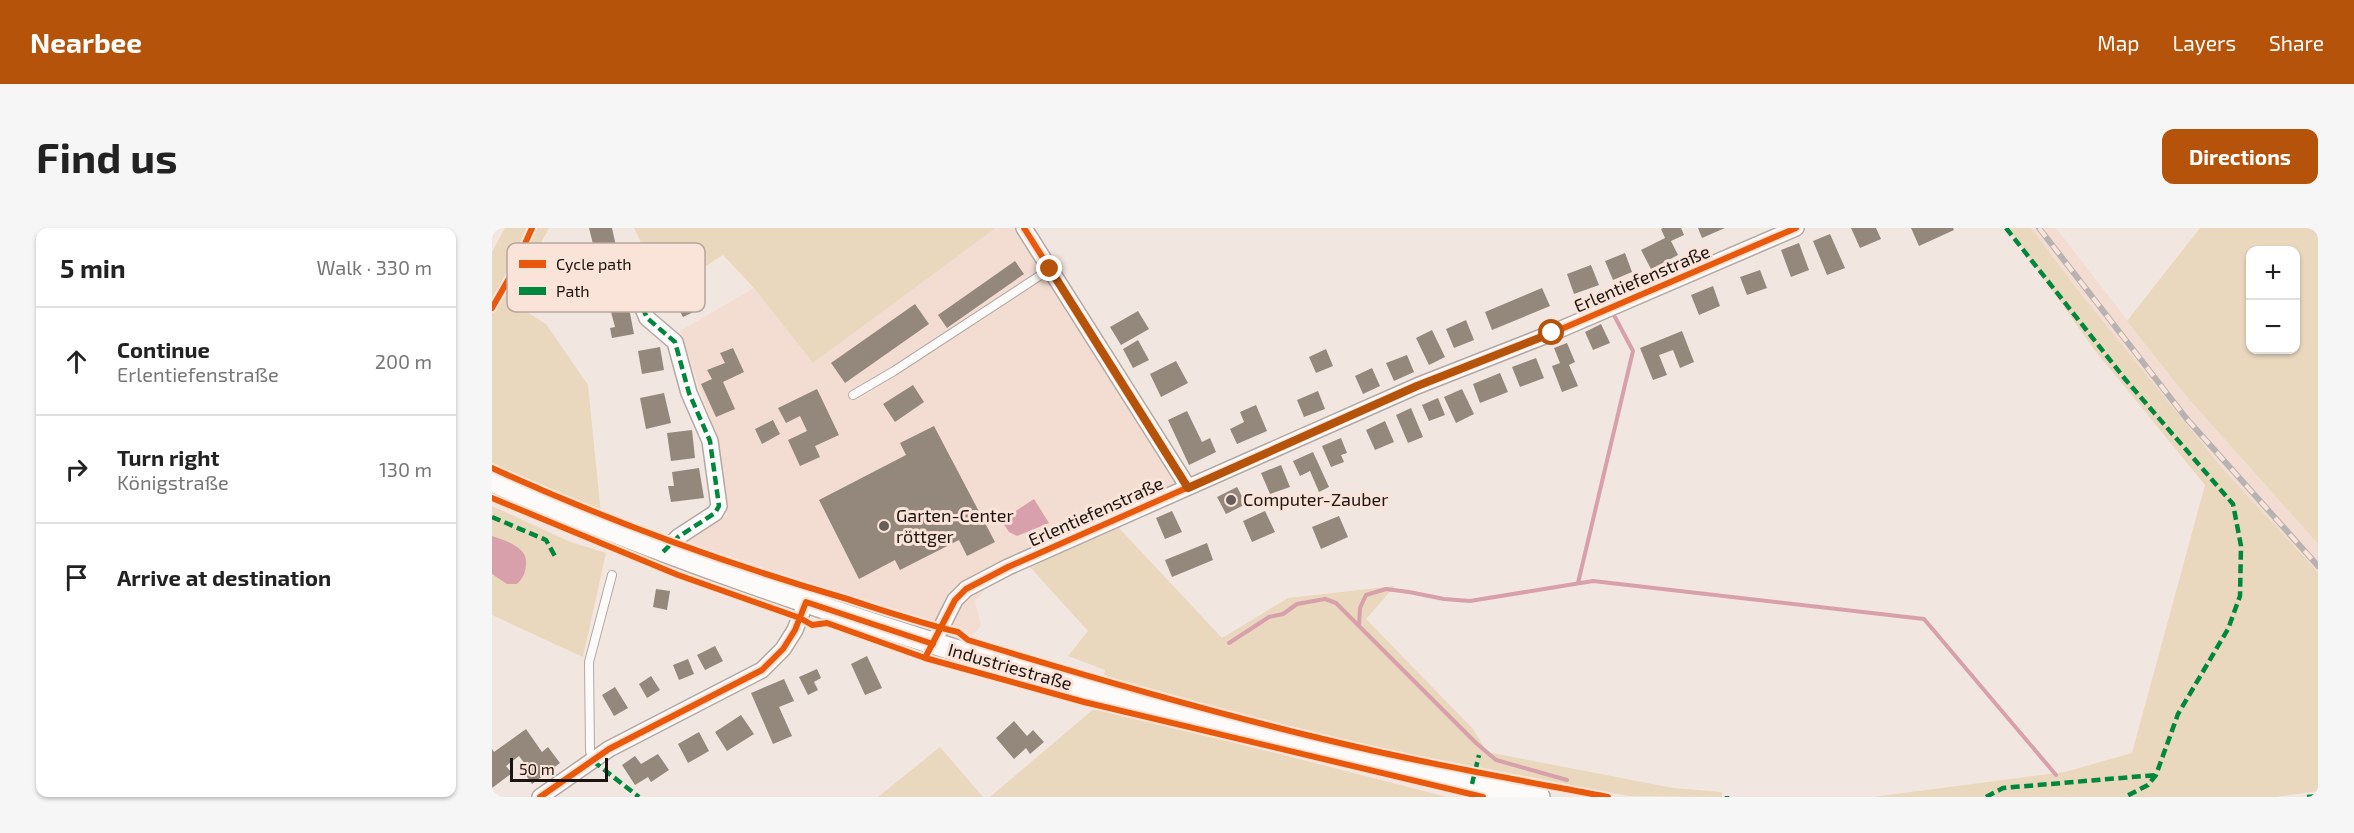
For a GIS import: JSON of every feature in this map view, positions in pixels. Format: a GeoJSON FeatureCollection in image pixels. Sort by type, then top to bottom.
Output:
{"type":"FeatureCollection","features":[{"type":"Feature","properties":{"kind":"street"},"geometry":{"type":"LineString","coordinates":[[1024,228],[1188,488]]}},
{"type":"Feature","properties":{"kind":"street","name":"Erlentiefenstraße"},"geometry":{"type":"LineString","coordinates":[[933,644],[955,600],[966,588],[1417,386],[1552,333],[1796,228]]}},
{"type":"Feature","properties":{"kind":"street"},"geometry":{"type":"LineString","coordinates":[[644,312],[647,318],[675,342],[689,393],[710,441],[719,506],[715,513],[678,537],[663,552]]}},
{"type":"Feature","properties":{"kind":"street","name":"Industriestraße"},"geometry":{"type":"LineString","coordinates":[[492,481],[663,552],[806,603],[933,644],[1102,694],[1271,739],[1392,768],[1539,797]]}},
{"type":"Feature","properties":{"kind":"street"},"geometry":{"type":"LineString","coordinates":[[540,797],[609,749],[762,670],[783,649],[795,630],[806,603]]}},
{"type":"Feature","properties":{"kind":"lane"},"geometry":{"type":"LineString","coordinates":[[853,395],[894,371],[1050,269]]}},
{"type":"Feature","properties":{"kind":"lane"},"geometry":{"type":"LineString","coordinates":[[1073,521],[1080,535]]}},
{"type":"Feature","properties":{"kind":"lane"},"geometry":{"type":"LineString","coordinates":[[593,761],[590,751],[589,662],[612,575]]}},
{"type":"Feature","properties":{"kind":"shaded area"},"geometry":{"type":"Polygon","coordinates":[[[505,228],[549,228],[541,243],[507,243],[507,312],[527,312],[546,324],[588,385],[603,534],[492,486],[492,252],[505,228]]]}},
{"type":"Feature","properties":{"kind":"shaded area"},"geometry":{"type":"Polygon","coordinates":[[[634,228],[996,228],[813,363],[754,288],[723,255],[705,267],[705,243],[641,243],[634,228]]]}},
{"type":"Feature","properties":{"kind":"shaded area"},"geometry":{"type":"Polygon","coordinates":[[[996,228],[1018,228],[1187,494],[1119,528],[1029,566],[994,578],[975,602],[981,626],[959,648],[935,657],[702,577],[683,544],[727,515],[717,439],[680,331],[754,288],[813,363],[996,228]]]}},
{"type":"Feature","properties":{"kind":"shaded area"},"geometry":{"type":"Polygon","coordinates":[[[2008,228],[2031,228],[2081,294],[2222,468],[2318,572],[2318,791],[2275,797],[1872,797],[2065,772],[2132,753],[2205,485],[2093,348],[2008,228]]]}},
{"type":"Feature","properties":{"kind":"shaded area"},"geometry":{"type":"Polygon","coordinates":[[[2031,228],[2056,228],[2187,397],[2318,544],[2318,572],[2222,468],[2081,294],[2031,228]]]}},
{"type":"Feature","properties":{"kind":"shaded area"},"geometry":{"type":"Polygon","coordinates":[[[2200,228],[2318,228],[2318,544],[2187,397],[2127,321],[2200,228]]]}},
{"type":"Feature","properties":{"kind":"shaded area"},"geometry":{"type":"Polygon","coordinates":[[[1034,499],[1049,523],[1017,536],[1009,532],[1003,523],[1005,518],[1034,499]]]}},
{"type":"Feature","properties":{"kind":"shaded area"},"geometry":{"type":"Polygon","coordinates":[[[492,506],[568,541],[606,553],[583,657],[492,615],[492,506]]]}},
{"type":"Feature","properties":{"kind":"shaded area"},"geometry":{"type":"Polygon","coordinates":[[[1119,528],[1222,638],[1288,598],[1395,586],[1366,619],[1473,729],[1487,752],[1673,788],[1722,792],[1722,797],[1629,796],[1383,749],[1147,692],[1104,676],[1105,670],[1068,656],[1088,631],[1029,566],[1119,528]]]}},
{"type":"Feature","properties":{"kind":"shaded area"},"geometry":{"type":"Polygon","coordinates":[[[492,536],[509,542],[523,552],[525,569],[517,584],[507,584],[492,574],[492,536]]]}},
{"type":"Feature","properties":{"kind":"shaded area"},"geometry":{"type":"Polygon","coordinates":[[[1096,707],[1447,797],[990,797],[1096,707]]]}},
{"type":"Feature","properties":{"kind":"shaded area"},"geometry":{"type":"Polygon","coordinates":[[[940,747],[983,797],[878,797],[940,747]]]}},
{"type":"Feature","properties":{"kind":"building"},"geometry":{"type":"Polygon","coordinates":[[[589,228],[612,228],[615,243],[593,243],[589,228]]]}},
{"type":"Feature","properties":{"kind":"building"},"geometry":{"type":"Polygon","coordinates":[[[1681,228],[1684,235],[1671,241],[1678,255],[1651,269],[1641,250],[1665,238],[1661,229],[1681,228]]]}},
{"type":"Feature","properties":{"kind":"building"},"geometry":{"type":"Polygon","coordinates":[[[1698,228],[1725,228],[1702,238],[1698,228]]]}},
{"type":"Feature","properties":{"kind":"building"},"geometry":{"type":"Polygon","coordinates":[[[1851,228],[1876,228],[1881,239],[1860,248],[1851,228]]]}},
{"type":"Feature","properties":{"kind":"building"},"geometry":{"type":"Polygon","coordinates":[[[1911,228],[1953,228],[1954,230],[1919,246],[1911,228]]]}},
{"type":"Feature","properties":{"kind":"building"},"geometry":{"type":"Polygon","coordinates":[[[1830,234],[1845,268],[1827,275],[1813,241],[1830,234]]]}},
{"type":"Feature","properties":{"kind":"building"},"geometry":{"type":"Polygon","coordinates":[[[1799,243],[1809,270],[1791,277],[1781,250],[1799,243]]]}},
{"type":"Feature","properties":{"kind":"building"},"geometry":{"type":"Polygon","coordinates":[[[1625,253],[1632,272],[1613,280],[1605,261],[1625,253]]]}},
{"type":"Feature","properties":{"kind":"building"},"geometry":{"type":"Polygon","coordinates":[[[1015,261],[1024,274],[947,328],[938,315],[1015,261]]]}},
{"type":"Feature","properties":{"kind":"building"},"geometry":{"type":"Polygon","coordinates":[[[1591,265],[1599,285],[1574,294],[1567,274],[1591,265]]]}},
{"type":"Feature","properties":{"kind":"building"},"geometry":{"type":"Polygon","coordinates":[[[1760,270],[1767,288],[1747,295],[1740,277],[1760,270]]]}},
{"type":"Feature","properties":{"kind":"building"},"geometry":{"type":"Polygon","coordinates":[[[1713,286],[1720,306],[1699,315],[1691,295],[1713,286]]]}},
{"type":"Feature","properties":{"kind":"building"},"geometry":{"type":"Polygon","coordinates":[[[1542,288],[1550,306],[1492,330],[1485,312],[1542,288]]]}},
{"type":"Feature","properties":{"kind":"building"},"geometry":{"type":"Polygon","coordinates":[[[915,304],[929,324],[845,383],[831,363],[915,304]]]}},
{"type":"Feature","properties":{"kind":"building"},"geometry":{"type":"Polygon","coordinates":[[[1138,311],[1149,329],[1121,345],[1110,327],[1138,311]]]}},
{"type":"Feature","properties":{"kind":"building"},"geometry":{"type":"Polygon","coordinates":[[[611,312],[630,312],[634,334],[612,338],[610,328],[615,327],[611,312]]]}},
{"type":"Feature","properties":{"kind":"building"},"geometry":{"type":"Polygon","coordinates":[[[680,312],[694,312],[683,317],[680,312]]]}},
{"type":"Feature","properties":{"kind":"building"},"geometry":{"type":"Polygon","coordinates":[[[1466,320],[1474,340],[1454,348],[1446,329],[1466,320]]]}},
{"type":"Feature","properties":{"kind":"building"},"geometry":{"type":"Polygon","coordinates":[[[1601,324],[1610,343],[1593,350],[1585,332],[1601,324]]]}},
{"type":"Feature","properties":{"kind":"building"},"geometry":{"type":"Polygon","coordinates":[[[1432,330],[1445,357],[1429,365],[1416,338],[1432,330]]]}},
{"type":"Feature","properties":{"kind":"building"},"geometry":{"type":"Polygon","coordinates":[[[1682,331],[1694,362],[1680,368],[1673,350],[1659,355],[1667,375],[1653,380],[1640,348],[1682,331]]]}},
{"type":"Feature","properties":{"kind":"building"},"geometry":{"type":"Polygon","coordinates":[[[1138,340],[1149,360],[1133,368],[1123,349],[1138,340]]]}},
{"type":"Feature","properties":{"kind":"building"},"geometry":{"type":"Polygon","coordinates":[[[1567,343],[1575,362],[1569,365],[1578,386],[1562,392],[1552,366],[1560,363],[1554,348],[1567,343]]]}},
{"type":"Feature","properties":{"kind":"building"},"geometry":{"type":"Polygon","coordinates":[[[660,347],[664,370],[642,374],[638,351],[660,347]]]}},
{"type":"Feature","properties":{"kind":"building"},"geometry":{"type":"Polygon","coordinates":[[[733,348],[744,372],[723,382],[735,409],[716,417],[701,384],[712,379],[707,370],[725,363],[720,353],[733,348]]]}},
{"type":"Feature","properties":{"kind":"building"},"geometry":{"type":"Polygon","coordinates":[[[1326,349],[1333,366],[1316,373],[1309,357],[1326,349]]]}},
{"type":"Feature","properties":{"kind":"building"},"geometry":{"type":"Polygon","coordinates":[[[1407,355],[1414,372],[1394,381],[1386,363],[1407,355]]]}},
{"type":"Feature","properties":{"kind":"building"},"geometry":{"type":"Polygon","coordinates":[[[1536,358],[1544,378],[1520,387],[1512,367],[1536,358]]]}},
{"type":"Feature","properties":{"kind":"building"},"geometry":{"type":"Polygon","coordinates":[[[1176,361],[1188,383],[1161,397],[1150,374],[1176,361]]]}},
{"type":"Feature","properties":{"kind":"building"},"geometry":{"type":"Polygon","coordinates":[[[1372,368],[1380,386],[1363,394],[1355,376],[1372,368]]]}},
{"type":"Feature","properties":{"kind":"building"},"geometry":{"type":"Polygon","coordinates":[[[1500,373],[1508,392],[1480,403],[1473,384],[1500,373]]]}},
{"type":"Feature","properties":{"kind":"building"},"geometry":{"type":"Polygon","coordinates":[[[913,385],[924,402],[895,422],[883,404],[913,385]]]}},
{"type":"Feature","properties":{"kind":"building"},"geometry":{"type":"Polygon","coordinates":[[[817,389],[839,435],[815,446],[820,457],[800,466],[788,440],[807,431],[800,416],[786,423],[778,408],[817,389]]]}},
{"type":"Feature","properties":{"kind":"building"},"geometry":{"type":"Polygon","coordinates":[[[1462,389],[1474,414],[1456,423],[1444,397],[1462,389]]]}},
{"type":"Feature","properties":{"kind":"building"},"geometry":{"type":"Polygon","coordinates":[[[1318,391],[1325,409],[1304,417],[1297,400],[1318,391]]]}},
{"type":"Feature","properties":{"kind":"building"},"geometry":{"type":"Polygon","coordinates":[[[664,393],[671,423],[646,429],[640,398],[664,393]]]}},
{"type":"Feature","properties":{"kind":"building"},"geometry":{"type":"Polygon","coordinates":[[[1438,398],[1445,415],[1429,421],[1422,405],[1438,398]]]}},
{"type":"Feature","properties":{"kind":"building"},"geometry":{"type":"Polygon","coordinates":[[[1256,405],[1267,431],[1237,444],[1230,429],[1244,422],[1240,412],[1256,405]]]}},
{"type":"Feature","properties":{"kind":"building"},"geometry":{"type":"Polygon","coordinates":[[[1411,408],[1423,437],[1408,443],[1396,415],[1411,408]]]}},
{"type":"Feature","properties":{"kind":"building"},"geometry":{"type":"Polygon","coordinates":[[[1187,411],[1202,442],[1210,438],[1216,452],[1189,465],[1168,420],[1187,411]]]}},
{"type":"Feature","properties":{"kind":"building"},"geometry":{"type":"Polygon","coordinates":[[[773,420],[780,434],[762,444],[755,429],[773,420]]]}},
{"type":"Feature","properties":{"kind":"building"},"geometry":{"type":"Polygon","coordinates":[[[1385,421],[1394,442],[1375,450],[1366,430],[1385,421]]]}},
{"type":"Feature","properties":{"kind":"building"},"geometry":{"type":"Polygon","coordinates":[[[934,426],[995,542],[967,556],[959,540],[900,570],[895,560],[859,579],[819,500],[906,455],[900,443],[934,426]]]}},
{"type":"Feature","properties":{"kind":"building"},"geometry":{"type":"Polygon","coordinates":[[[692,430],[695,458],[671,461],[667,433],[692,430]]]}},
{"type":"Feature","properties":{"kind":"building"},"geometry":{"type":"Polygon","coordinates":[[[1341,438],[1347,453],[1341,455],[1344,462],[1331,467],[1322,446],[1341,438]]]}},
{"type":"Feature","properties":{"kind":"building"},"geometry":{"type":"Polygon","coordinates":[[[1313,452],[1329,487],[1319,492],[1310,471],[1300,476],[1293,461],[1313,452]]]}},
{"type":"Feature","properties":{"kind":"building"},"geometry":{"type":"Polygon","coordinates":[[[1281,465],[1290,487],[1270,494],[1261,473],[1281,465]]]}},
{"type":"Feature","properties":{"kind":"building"},"geometry":{"type":"Polygon","coordinates":[[[699,468],[704,498],[671,502],[668,486],[674,486],[672,472],[699,468]]]}},
{"type":"Feature","properties":{"kind":"building","name":"Computer-Zauber"},"geometry":{"type":"Polygon","coordinates":[[[1237,487],[1246,504],[1226,514],[1217,497],[1237,487]]]}},
{"type":"Feature","properties":{"kind":"building"},"geometry":{"type":"Polygon","coordinates":[[[1172,511],[1182,532],[1165,539],[1156,518],[1172,511]]]}},
{"type":"Feature","properties":{"kind":"building"},"geometry":{"type":"Polygon","coordinates":[[[1265,511],[1275,532],[1252,542],[1243,521],[1265,511]]]}},
{"type":"Feature","properties":{"kind":"building"},"geometry":{"type":"Polygon","coordinates":[[[1339,516],[1348,537],[1321,549],[1312,527],[1339,516]]]}},
{"type":"Feature","properties":{"kind":"building"},"geometry":{"type":"Polygon","coordinates":[[[1207,543],[1213,560],[1172,577],[1165,560],[1207,543]]]}},
{"type":"Feature","properties":{"kind":"building"},"geometry":{"type":"Polygon","coordinates":[[[656,589],[670,591],[667,610],[653,607],[656,589]]]}},
{"type":"Feature","properties":{"kind":"building"},"geometry":{"type":"Polygon","coordinates":[[[715,646],[723,661],[705,670],[697,655],[715,646]]]}},
{"type":"Feature","properties":{"kind":"building"},"geometry":{"type":"Polygon","coordinates":[[[867,656],[882,688],[865,695],[851,664],[867,656]]]}},
{"type":"Feature","properties":{"kind":"building"},"geometry":{"type":"Polygon","coordinates":[[[688,659],[694,674],[679,680],[673,665],[688,659]]]}},
{"type":"Feature","properties":{"kind":"building"},"geometry":{"type":"Polygon","coordinates":[[[817,669],[821,678],[814,682],[818,690],[808,695],[799,677],[817,669]]]}},
{"type":"Feature","properties":{"kind":"building"},"geometry":{"type":"Polygon","coordinates":[[[651,676],[660,690],[647,698],[639,684],[651,676]]]}},
{"type":"Feature","properties":{"kind":"building"},"geometry":{"type":"Polygon","coordinates":[[[784,679],[794,701],[779,707],[792,736],[773,744],[751,693],[784,679]]]}},
{"type":"Feature","properties":{"kind":"building"},"geometry":{"type":"Polygon","coordinates":[[[615,687],[628,708],[614,716],[602,695],[615,687]]]}},
{"type":"Feature","properties":{"kind":"building"},"geometry":{"type":"Polygon","coordinates":[[[741,715],[754,734],[727,751],[715,732],[741,715]]]}},
{"type":"Feature","properties":{"kind":"building"},"geometry":{"type":"Polygon","coordinates":[[[1014,721],[1027,736],[1033,730],[1044,742],[1030,754],[1026,748],[1014,759],[996,738],[1014,721]]]}},
{"type":"Feature","properties":{"kind":"building"},"geometry":{"type":"Polygon","coordinates":[[[526,729],[542,752],[548,747],[560,763],[532,784],[521,768],[525,764],[519,756],[506,766],[512,773],[492,788],[492,749],[494,752],[526,729]]]}},
{"type":"Feature","properties":{"kind":"building"},"geometry":{"type":"Polygon","coordinates":[[[699,732],[709,751],[688,763],[678,744],[699,732]]]}},
{"type":"Feature","properties":{"kind":"building"},"geometry":{"type":"Polygon","coordinates":[[[658,754],[669,770],[651,782],[648,777],[635,785],[622,765],[635,756],[641,764],[658,754]]]}},
{"type":"Feature","properties":{"kind":"waterway"},"geometry":{"type":"LineString","coordinates":[[1578,583],[1633,351],[1615,317]]}},
{"type":"Feature","properties":{"kind":"waterway"},"geometry":{"type":"LineString","coordinates":[[1359,626],[1360,608],[1366,595],[1386,589],[1470,601],[1593,581],[1924,619],[2056,775]]}},
{"type":"Feature","properties":{"kind":"waterway"},"geometry":{"type":"LineString","coordinates":[[1229,643],[1269,617],[1283,614],[1297,604],[1325,599],[1336,603],[1476,743],[1496,760],[1567,780]]}},
{"type":"Feature","properties":{"kind":"railway"},"geometry":{"type":"LineString","coordinates":[[2039,228],[2186,418],[2318,566]]}},
{"type":"Feature","properties":{"kind":"marked path"},"geometry":{"type":"LineString","coordinates":[[2006,228],[2125,379],[2233,504],[2241,546],[2240,596],[2228,629],[2178,714],[2156,775],[2148,785],[2125,797]]}},
{"type":"Feature","properties":{"kind":"marked path"},"geometry":{"type":"LineString","coordinates":[[644,312],[647,318],[675,342],[689,393],[710,441],[719,506],[715,513],[678,537],[663,552]]}},
{"type":"Feature","properties":{"kind":"marked path"},"geometry":{"type":"LineString","coordinates":[[492,517],[546,540],[556,558]]}},
{"type":"Feature","properties":{"kind":"marked path"},"geometry":{"type":"LineString","coordinates":[[1472,784],[1479,755]]}},
{"type":"Feature","properties":{"kind":"marked path"},"geometry":{"type":"LineString","coordinates":[[593,761],[639,797]]}},
{"type":"Feature","properties":{"kind":"marked path"},"geometry":{"type":"LineString","coordinates":[[1986,797],[2003,788],[2156,775]]}},
{"type":"Feature","properties":{"kind":"marked path"},"geometry":{"type":"LineString","coordinates":[[2307,797],[2318,796]]}},
{"type":"Feature","properties":{"kind":"cycle path"},"geometry":{"type":"LineString","coordinates":[[525,243],[532,228]]}},
{"type":"Feature","properties":{"kind":"cycle path"},"geometry":{"type":"LineString","coordinates":[[1024,228],[1188,487]]}},
{"type":"Feature","properties":{"kind":"cycle path"},"geometry":{"type":"LineString","coordinates":[[925,658],[955,600],[966,589],[1008,567],[1417,386],[1552,333],[1796,228]]}},
{"type":"Feature","properties":{"kind":"cycle path"},"geometry":{"type":"LineString","coordinates":[[492,308],[507,282]]}},
{"type":"Feature","properties":{"kind":"cycle path"},"geometry":{"type":"LineString","coordinates":[[492,468],[622,523],[710,555],[929,625],[958,632],[968,640],[1056,667],[1358,747],[1608,797]]}},
{"type":"Feature","properties":{"kind":"cycle path"},"geometry":{"type":"LineString","coordinates":[[492,498],[678,575],[800,618],[812,625],[827,623],[925,658],[1084,702],[1483,797]]}},
{"type":"Feature","properties":{"kind":"cycle path"},"geometry":{"type":"LineString","coordinates":[[540,797],[609,749],[762,670],[783,649],[795,630],[806,602],[933,644]]}},
{"type":"Feature","properties":{"kind":"place","name":"Computer-Zauber"},"geometry":{"type":"Point","coordinates":[1231,500]}},
{"type":"Feature","properties":{"kind":"place","name":"Garten-Center röttger"},"geometry":{"type":"Point","coordinates":[884,526]}},
{"type":"Feature","properties":{"kind":"route"},"geometry":{"type":"LineString","coordinates":[[1050,269],[1188,488],[1417,386],[1552,333]]}}]}
